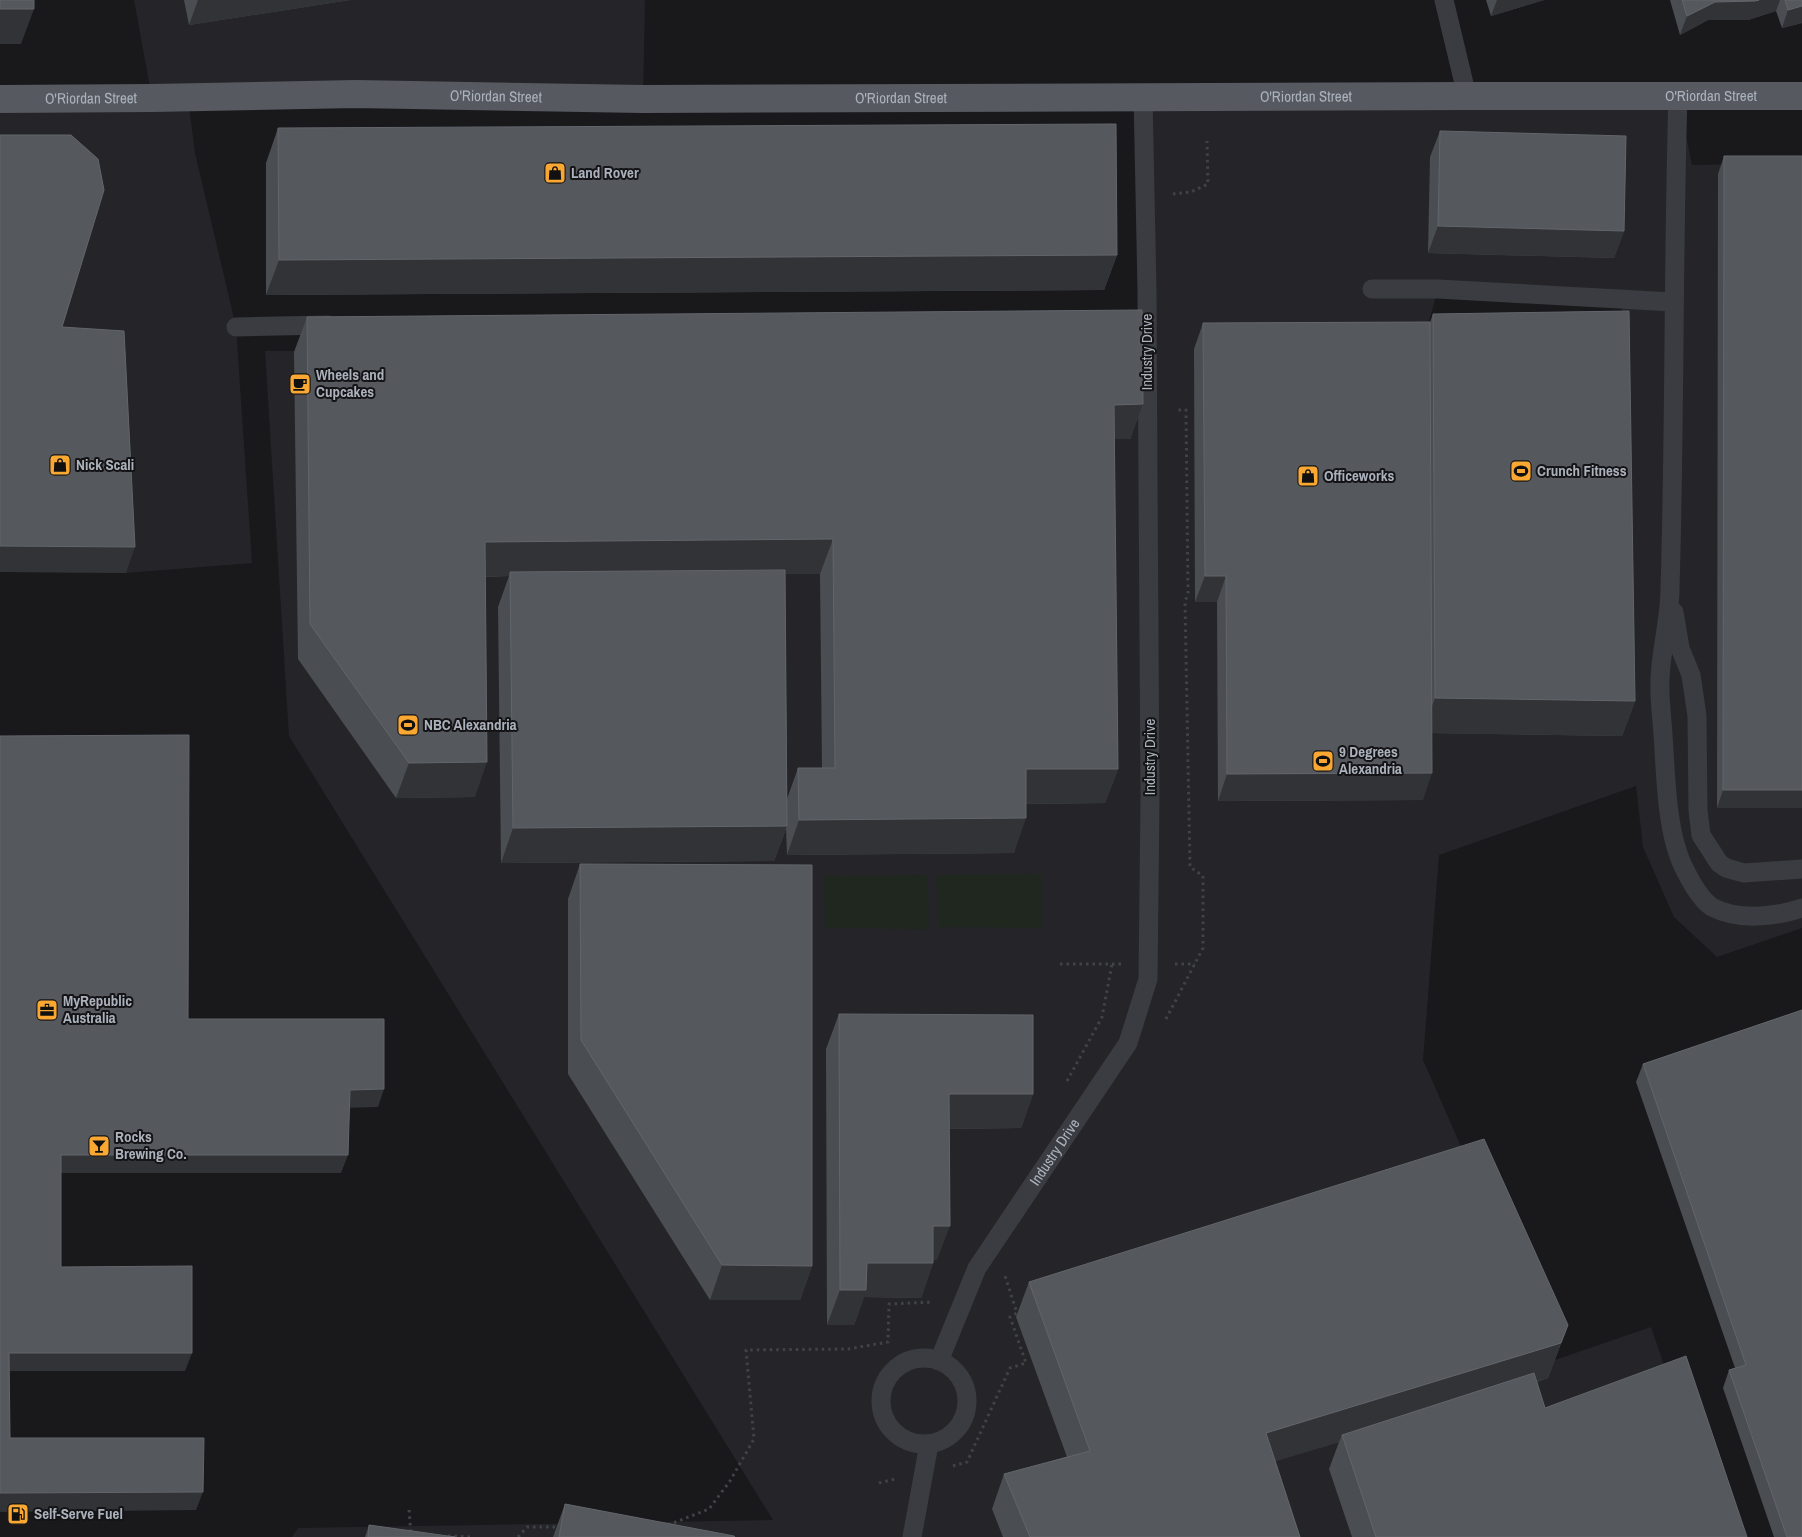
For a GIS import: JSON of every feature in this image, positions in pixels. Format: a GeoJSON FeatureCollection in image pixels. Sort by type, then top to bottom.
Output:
{"type":"FeatureCollection","features":[{"type":"Feature","properties":{"kind":"main road","name":"O'Riordan Street"},"geometry":{"type":"LineString","coordinates":[[0,99],[356,94],[643,99],[1143,96],[1802,96]]}},
{"type":"Feature","properties":{"kind":"lane"},"geometry":{"type":"LineString","coordinates":[[1444,0],[1467,96]]}},
{"type":"Feature","properties":{"kind":"lane"},"geometry":{"type":"LineString","coordinates":[[1678,95],[1673,302],[1670,591],[1660,680],[1666,775],[1673,838],[1684,869],[1710,906],[1729,914],[1770,916],[1802,908]]}},
{"type":"Feature","properties":{"kind":"lane","name":"Industry Drive"},"geometry":{"type":"LineString","coordinates":[[939,1361],[977,1268],[1128,1043],[1148,979],[1150,788],[1143,96]]}},
{"type":"Feature","properties":{"kind":"lane"},"geometry":{"type":"LineString","coordinates":[[1372,289],[1438,289],[1673,302]]}},
{"type":"Feature","properties":{"kind":"lane"},"geometry":{"type":"LineString","coordinates":[[1127,315],[1146,314]]}},
{"type":"Feature","properties":{"kind":"lane"},"geometry":{"type":"LineString","coordinates":[[236,327],[345,325]]}},
{"type":"Feature","properties":{"kind":"lane"},"geometry":{"type":"LineString","coordinates":[[1670,591],[1680,648],[1691,675],[1697,716],[1698,810],[1701,835],[1719,863],[1726,868],[1744,873],[1802,869]]}},
{"type":"Feature","properties":{"kind":"lane"},"geometry":{"type":"LineString","coordinates":[[912,1360],[939,1361],[951,1368],[960,1379],[966,1392],[966,1406],[962,1420],[954,1432],[943,1440],[929,1444],[915,1444],[901,1438],[890,1428],[883,1416],[881,1400],[883,1386],[890,1375],[900,1366],[912,1360]]}},
{"type":"Feature","properties":{"kind":"lane"},"geometry":{"type":"LineString","coordinates":[[912,1537],[929,1444]]}},
{"type":"Feature","properties":{"kind":"path"},"geometry":{"type":"LineString","coordinates":[[1173,203],[1173,193],[1191,192],[1208,184],[1207,141]]}},
{"type":"Feature","properties":{"kind":"path"},"geometry":{"type":"LineString","coordinates":[[659,1525],[669,1525],[709,1509],[730,1481],[754,1438],[746,1350],[848,1349],[888,1342],[889,1304],[935,1302],[998,1284],[1004,1276]]}},
{"type":"Feature","properties":{"kind":"path"},"geometry":{"type":"LineString","coordinates":[[409,1510],[411,1536],[420,1536]]}},
{"type":"Feature","properties":{"kind":"path"},"geometry":{"type":"LineString","coordinates":[[518,1537],[527,1527],[565,1527]]}},
{"type":"Feature","properties":{"kind":"path"},"geometry":{"type":"LineString","coordinates":[[446,1536],[472,1537]]}},
{"type":"Feature","properties":{"kind":"shaded area"},"geometry":{"type":"Polygon","coordinates":[[[134,0],[645,0],[643,99],[188,98],[195,153],[236,327],[252,563],[126,573],[0,572],[0,99],[152,98],[134,0]]]}},
{"type":"Feature","properties":{"kind":"shaded area"},"geometry":{"type":"Polygon","coordinates":[[[1678,95],[1692,165],[1802,163],[1802,928],[1717,957],[1674,917],[1643,847],[1636,786],[1439,855],[1423,1060],[1555,1360],[1651,1327],[1723,1537],[292,1537],[298,1528],[773,1520],[289,736],[265,351],[1147,352],[1143,96],[1678,95]],[[1438,289],[1421,349],[1616,346],[1622,334],[1622,300],[1438,289]]]}},
{"type":"Feature","properties":{"kind":"shaded area"},"geometry":{"type":"Polygon","coordinates":[[[1041,874],[1042,928],[938,927],[936,875],[1041,874]]]}},
{"type":"Feature","properties":{"kind":"shaded area"},"geometry":{"type":"Polygon","coordinates":[[[928,875],[929,929],[825,928],[824,876],[928,875]]]}},
{"type":"Feature","properties":{"kind":"building"},"geometry":{"type":"Polygon","coordinates":[[[0,0],[34,0],[34,9],[0,9],[0,0]]]}},
{"type":"Feature","properties":{"kind":"building"},"geometry":{"type":"Polygon","coordinates":[[[1682,0],[1759,0],[1715,2],[1687,16],[1682,0]]]}},
{"type":"Feature","properties":{"kind":"building"},"geometry":{"type":"Polygon","coordinates":[[[1785,0],[1802,0],[1802,6],[1788,10],[1785,0]]]}},
{"type":"Feature","properties":{"kind":"building"},"geometry":{"type":"Polygon","coordinates":[[[1116,124],[1117,255],[279,260],[278,128],[1116,124]]]}},
{"type":"Feature","properties":{"kind":"building"},"geometry":{"type":"Polygon","coordinates":[[[1440,131],[1626,136],[1624,231],[1438,226],[1440,131]]]}},
{"type":"Feature","properties":{"kind":"building","name":"Nick Scali"},"geometry":{"type":"Polygon","coordinates":[[[0,135],[71,135],[98,159],[104,190],[62,327],[124,331],[135,547],[0,546],[0,135]]]}},
{"type":"Feature","properties":{"kind":"building"},"geometry":{"type":"Polygon","coordinates":[[[1724,156],[1802,156],[1802,790],[1723,790],[1724,156]]]}},
{"type":"Feature","properties":{"kind":"building"},"geometry":{"type":"Polygon","coordinates":[[[1142,310],[1143,404],[1114,405],[1118,769],[1026,769],[1026,818],[799,820],[798,768],[835,768],[833,539],[485,542],[487,762],[409,763],[310,624],[307,317],[1142,310]]]}},
{"type":"Feature","properties":{"kind":"building"},"geometry":{"type":"Polygon","coordinates":[[[1629,311],[1635,701],[1435,698],[1433,314],[1629,311]]]}},
{"type":"Feature","properties":{"kind":"building","name":"Officeworks"},"geometry":{"type":"Polygon","coordinates":[[[1430,322],[1432,773],[1227,774],[1226,576],[1205,576],[1203,323],[1430,322]]]}},
{"type":"Feature","properties":{"kind":"building"},"geometry":{"type":"Polygon","coordinates":[[[785,570],[787,826],[513,828],[510,572],[785,570]]]}},
{"type":"Feature","properties":{"kind":"building"},"geometry":{"type":"Polygon","coordinates":[[[189,735],[188,1019],[384,1019],[384,1089],[350,1090],[348,1155],[61,1155],[61,1267],[192,1266],[192,1353],[9,1353],[10,1438],[204,1438],[203,1492],[0,1493],[0,736],[189,735]]]}},
{"type":"Feature","properties":{"kind":"building"},"geometry":{"type":"Polygon","coordinates":[[[580,864],[812,865],[812,1266],[722,1265],[581,1040],[580,864]]]}},
{"type":"Feature","properties":{"kind":"building"},"geometry":{"type":"Polygon","coordinates":[[[1802,1010],[1802,1537],[1787,1537],[1729,1370],[1746,1365],[1643,1064],[1802,1010]]]}},
{"type":"Feature","properties":{"kind":"building"},"geometry":{"type":"Polygon","coordinates":[[[839,1014],[1033,1015],[1033,1094],[949,1094],[950,1226],[933,1226],[933,1263],[867,1263],[866,1290],[840,1290],[839,1014]]]}},
{"type":"Feature","properties":{"kind":"building"},"geometry":{"type":"Polygon","coordinates":[[[1484,1139],[1568,1325],[1561,1343],[1266,1433],[1300,1537],[1030,1537],[1004,1474],[1090,1451],[1029,1282],[1484,1139]]]}},
{"type":"Feature","properties":{"kind":"building"},"geometry":{"type":"Polygon","coordinates":[[[1686,1356],[1747,1537],[1376,1537],[1342,1435],[1534,1373],[1545,1408],[1686,1356]]]}},
{"type":"Feature","properties":{"kind":"building"},"geometry":{"type":"Polygon","coordinates":[[[565,1504],[734,1536],[735,1537],[559,1537],[565,1504]]]}},
{"type":"Feature","properties":{"kind":"building"},"geometry":{"type":"Polygon","coordinates":[[[369,1525],[455,1537],[368,1537],[369,1525]]]}},
{"type":"Feature","properties":{"kind":"place","name":"Land Rover"},"geometry":{"type":"Point","coordinates":[555,173]}},
{"type":"Feature","properties":{"kind":"place","name":"Wheels and Cupcakes"},"geometry":{"type":"Point","coordinates":[300,384]}},
{"type":"Feature","properties":{"kind":"place","name":"Nick Scali"},"geometry":{"type":"Point","coordinates":[60,465]}},
{"type":"Feature","properties":{"kind":"place","name":"Crunch Fitness"},"geometry":{"type":"Point","coordinates":[1521,471]}},
{"type":"Feature","properties":{"kind":"place","name":"Officeworks"},"geometry":{"type":"Point","coordinates":[1308,476]}},
{"type":"Feature","properties":{"kind":"place","name":"NBC Alexandria"},"geometry":{"type":"Point","coordinates":[408,725]}},
{"type":"Feature","properties":{"kind":"place","name":"9 Degrees Alexandria"},"geometry":{"type":"Point","coordinates":[1323,761]}},
{"type":"Feature","properties":{"kind":"place","name":"MyRepublic Australia"},"geometry":{"type":"Point","coordinates":[47,1010]}},
{"type":"Feature","properties":{"kind":"place","name":"Rocks Brewing Co."},"geometry":{"type":"Point","coordinates":[99,1146]}},
{"type":"Feature","properties":{"kind":"place","name":"Self-Serve Fuel"},"geometry":{"type":"Point","coordinates":[18,1514]}}]}
